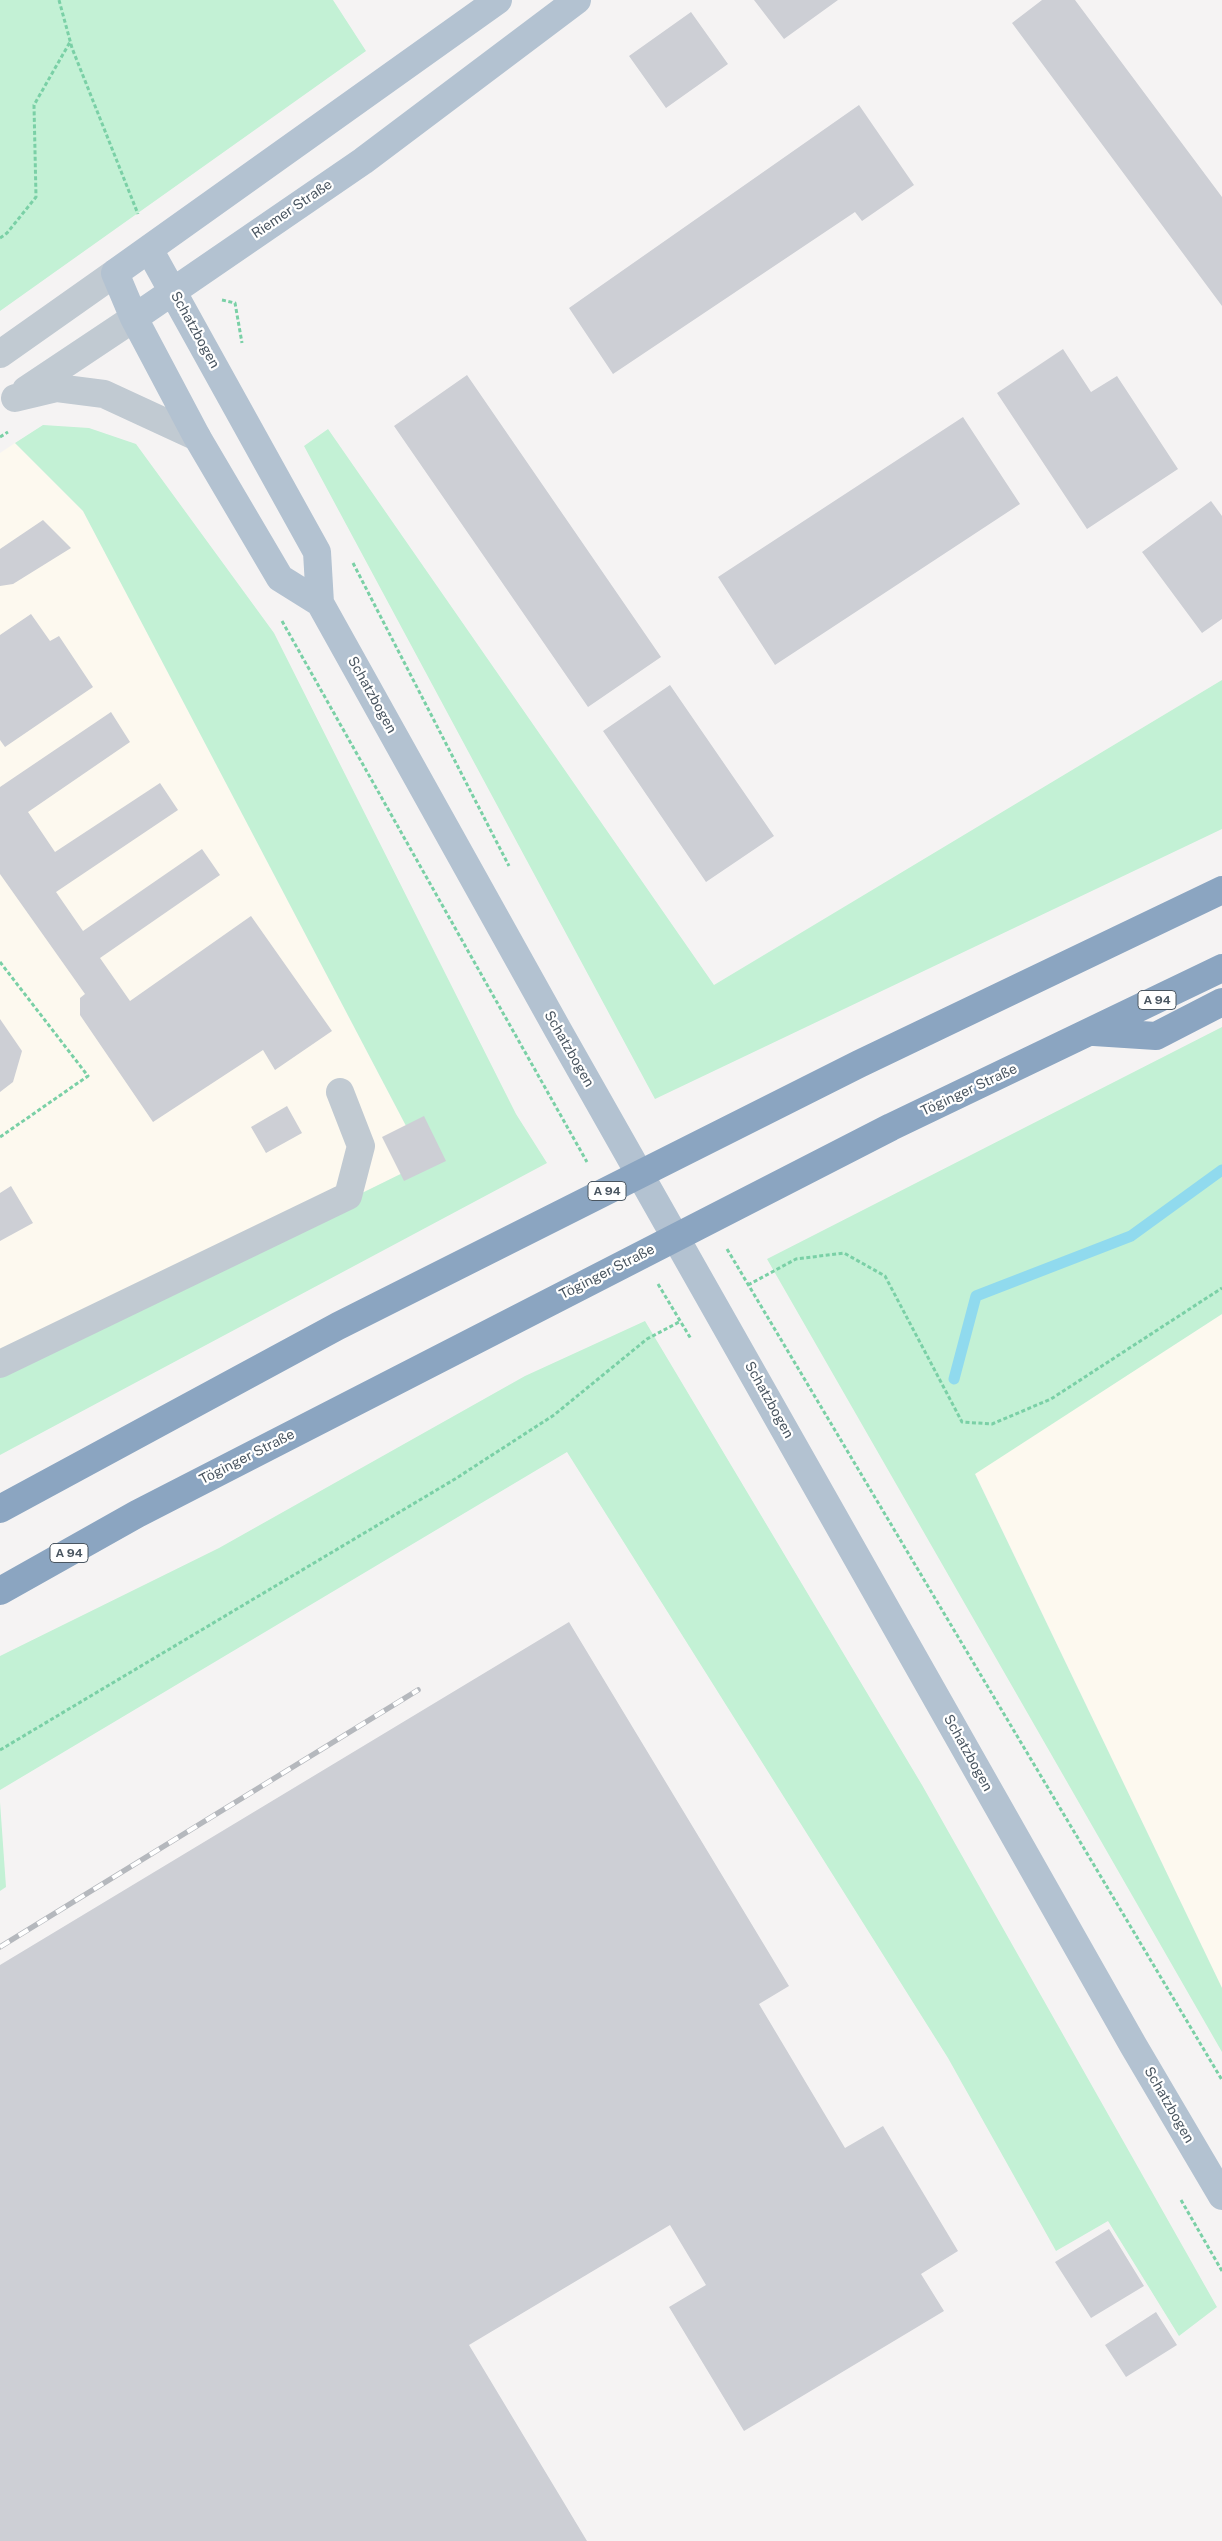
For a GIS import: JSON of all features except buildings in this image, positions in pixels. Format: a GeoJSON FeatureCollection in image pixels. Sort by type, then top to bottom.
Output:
{"type":"FeatureCollection","features":[{"type":"Feature","properties":{"kind":"highway","name":"A 94"},"geometry":{"type":"LineString","coordinates":[[0,1509],[347,1322],[850,1069],[1222,890]]}},
{"type":"Feature","properties":{"kind":"highway","name":"Töginger Straße"},"geometry":{"type":"LineString","coordinates":[[0,1591],[137,1514],[891,1127],[1222,968]]}},
{"type":"Feature","properties":{"kind":"highway"},"geometry":{"type":"LineString","coordinates":[[1092,1032],[1156,1036],[1222,1002]]}},
{"type":"Feature","properties":{"kind":"main road"},"geometry":{"type":"LineString","coordinates":[[115,273],[498,0]]}},
{"type":"Feature","properties":{"kind":"main road","name":"Riemer Straße"},"geometry":{"type":"LineString","coordinates":[[134,318],[363,161],[577,0]]}},
{"type":"Feature","properties":{"kind":"main road","name":"Schatzbogen"},"geometry":{"type":"LineString","coordinates":[[149,249],[317,552],[320,603],[558,1030],[1133,2045],[1222,2196]]}},
{"type":"Feature","properties":{"kind":"main road","name":"Schatzbogen"},"geometry":{"type":"LineString","coordinates":[[115,273],[134,318],[197,437],[280,578],[320,603]]}},
{"type":"Feature","properties":{"kind":"street"},"geometry":{"type":"LineString","coordinates":[[0,354],[115,273]]}},
{"type":"Feature","properties":{"kind":"street","name":"Riemer Straße"},"geometry":{"type":"LineString","coordinates":[[8,403],[134,318]]}},
{"type":"Feature","properties":{"kind":"street"},"geometry":{"type":"LineString","coordinates":[[8,403],[56,388],[104,394],[197,437]]}},
{"type":"Feature","properties":{"kind":"street"},"geometry":{"type":"LineString","coordinates":[[0,1364],[348,1196],[361,1146],[340,1092]]}},
{"type":"Feature","properties":{"kind":"path"},"geometry":{"type":"LineString","coordinates":[[59,0],[70,42],[140,219]]}},
{"type":"Feature","properties":{"kind":"path"},"geometry":{"type":"LineString","coordinates":[[0,238],[7,233],[36,197],[34,105],[70,42]]}},
{"type":"Feature","properties":{"kind":"path"},"geometry":{"type":"LineString","coordinates":[[235,303],[244,350]]}},
{"type":"Feature","properties":{"kind":"path"},"geometry":{"type":"LineString","coordinates":[[348,554],[512,873]]}},
{"type":"Feature","properties":{"kind":"path"},"geometry":{"type":"LineString","coordinates":[[278,614],[523,1051]]}},
{"type":"Feature","properties":{"kind":"path"},"geometry":{"type":"LineString","coordinates":[[0,962],[88,1076],[0,1137]]}},
{"type":"Feature","properties":{"kind":"path"},"geometry":{"type":"LineString","coordinates":[[796,1259],[844,1253],[886,1276],[962,1422],[992,1424],[1051,1399],[1222,1288]]}},
{"type":"Feature","properties":{"kind":"path"},"geometry":{"type":"LineString","coordinates":[[778,1333],[1222,2080]]}},
{"type":"Feature","properties":{"kind":"path"},"geometry":{"type":"LineString","coordinates":[[0,1750],[455,1479],[554,1415],[647,1339]]}},
{"type":"Feature","properties":{"kind":"shaded area"},"geometry":{"type":"Polygon","coordinates":[[[15,443],[83,511],[425,1162],[0,1371],[0,453],[15,443]]]}},
{"type":"Feature","properties":{"kind":"shaded area"},"geometry":{"type":"Polygon","coordinates":[[[1222,1314],[1222,1988],[975,1473],[1222,1314]]]}},
{"type":"Feature","properties":{"kind":"green space"},"geometry":{"type":"Polygon","coordinates":[[[0,0],[333,0],[366,51],[0,311],[0,0]]]}},
{"type":"Feature","properties":{"kind":"green space"},"geometry":{"type":"Polygon","coordinates":[[[43,425],[89,428],[136,444],[274,633],[516,1114],[547,1163],[0,1455],[0,1371],[425,1162],[83,511],[15,443],[43,425]]]}},
{"type":"Feature","properties":{"kind":"green space"},"geometry":{"type":"Polygon","coordinates":[[[328,429],[714,985],[1222,680],[1222,829],[655,1099],[304,446],[328,429]]]}},
{"type":"Feature","properties":{"kind":"green space"},"geometry":{"type":"Polygon","coordinates":[[[1222,1027],[1222,1314],[975,1474],[1222,1988],[1222,2052],[767,1259],[1222,1027]]]}},
{"type":"Feature","properties":{"kind":"green space"},"geometry":{"type":"Polygon","coordinates":[[[645,1321],[922,1785],[1217,2307],[1179,2336],[1108,2221],[1056,2251],[948,2058],[567,1452],[0,1790],[0,1656],[219,1548],[525,1376],[645,1321]]]}},
{"type":"Feature","properties":{"kind":"green space"},"geometry":{"type":"Polygon","coordinates":[[[0,1802],[6,1887],[0,1891],[0,1802]]]}},
{"type":"Feature","properties":{"kind":"waterway"},"geometry":{"type":"LineString","coordinates":[[954,1379],[976,1296],[1131,1236],[1222,1170]]}},
{"type":"Feature","properties":{"kind":"railway"},"geometry":{"type":"LineString","coordinates":[[0,1947],[418,1690]]}}]}
